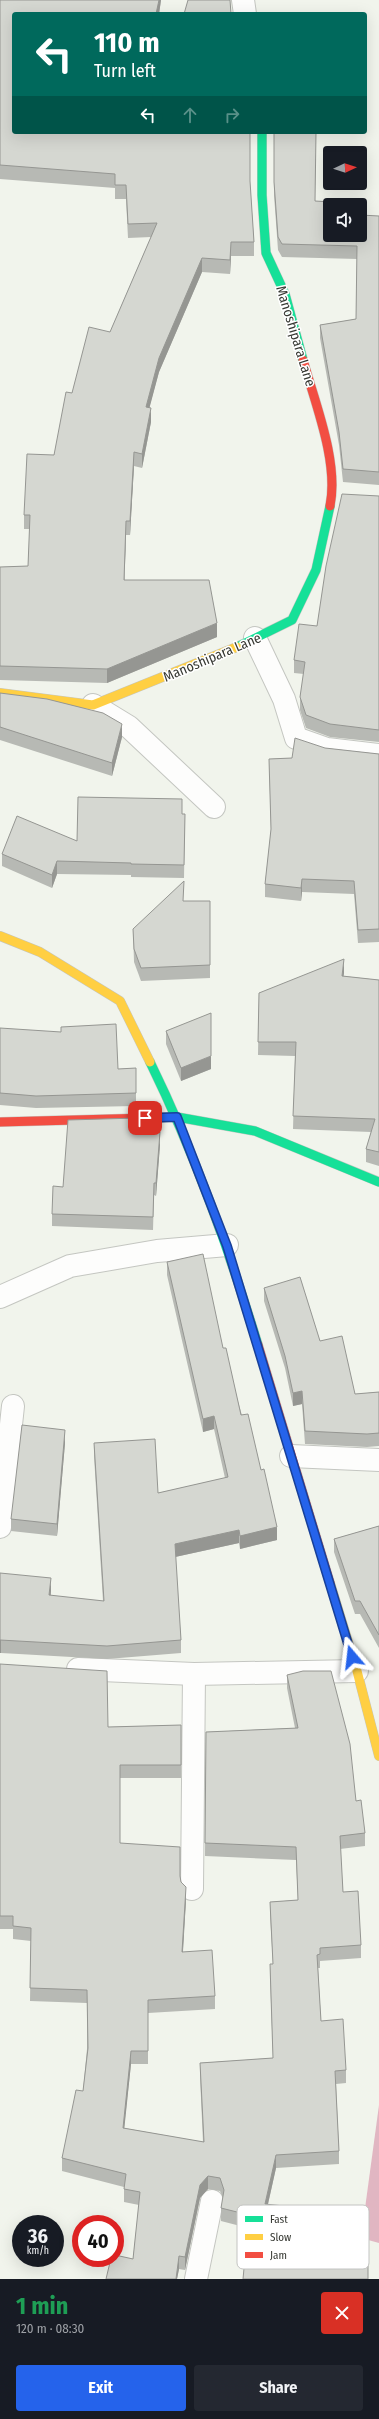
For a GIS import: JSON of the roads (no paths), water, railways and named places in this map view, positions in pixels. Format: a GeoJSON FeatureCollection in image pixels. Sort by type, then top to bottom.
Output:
{"type":"FeatureCollection","features":[{"type":"Feature","properties":{"kind":"street"},"geometry":{"type":"LineString","coordinates":[[242,0],[245,12]]}},
{"type":"Feature","properties":{"kind":"street","name":"Manoshipara Lane"},"geometry":{"type":"LineString","coordinates":[[0,693],[94,705],[224,654],[292,620],[316,570],[340,494],[285,294],[266,253],[262,195],[262,134]]}},
{"type":"Feature","properties":{"kind":"street"},"geometry":{"type":"LineString","coordinates":[[255,638],[284,699],[296,738],[326,749],[379,755]]}},
{"type":"Feature","properties":{"kind":"street"},"geometry":{"type":"LineString","coordinates":[[94,705],[129,726],[214,807]]}},
{"type":"Feature","properties":{"kind":"street"},"geometry":{"type":"LineString","coordinates":[[0,936],[40,952],[120,1000],[177,1117],[227,1246],[357,1671],[379,1756]]}},
{"type":"Feature","properties":{"kind":"street"},"geometry":{"type":"LineString","coordinates":[[0,1122],[177,1117],[255,1131],[379,1182]]}},
{"type":"Feature","properties":{"kind":"street"},"geometry":{"type":"LineString","coordinates":[[0,1297],[70,1266],[157,1251],[227,1246]]}},
{"type":"Feature","properties":{"kind":"street"},"geometry":{"type":"LineString","coordinates":[[0,1527],[13,1406]]}},
{"type":"Feature","properties":{"kind":"street"},"geometry":{"type":"LineString","coordinates":[[291,1456],[379,1460]]}},
{"type":"Feature","properties":{"kind":"street"},"geometry":{"type":"LineString","coordinates":[[61,1668],[194,1674],[357,1671]]}},
{"type":"Feature","properties":{"kind":"street"},"geometry":{"type":"LineString","coordinates":[[192,1889],[194,1674]]}},
{"type":"Feature","properties":{"kind":"street"},"geometry":{"type":"LineString","coordinates":[[196,2279],[212,2201]]}}]}
